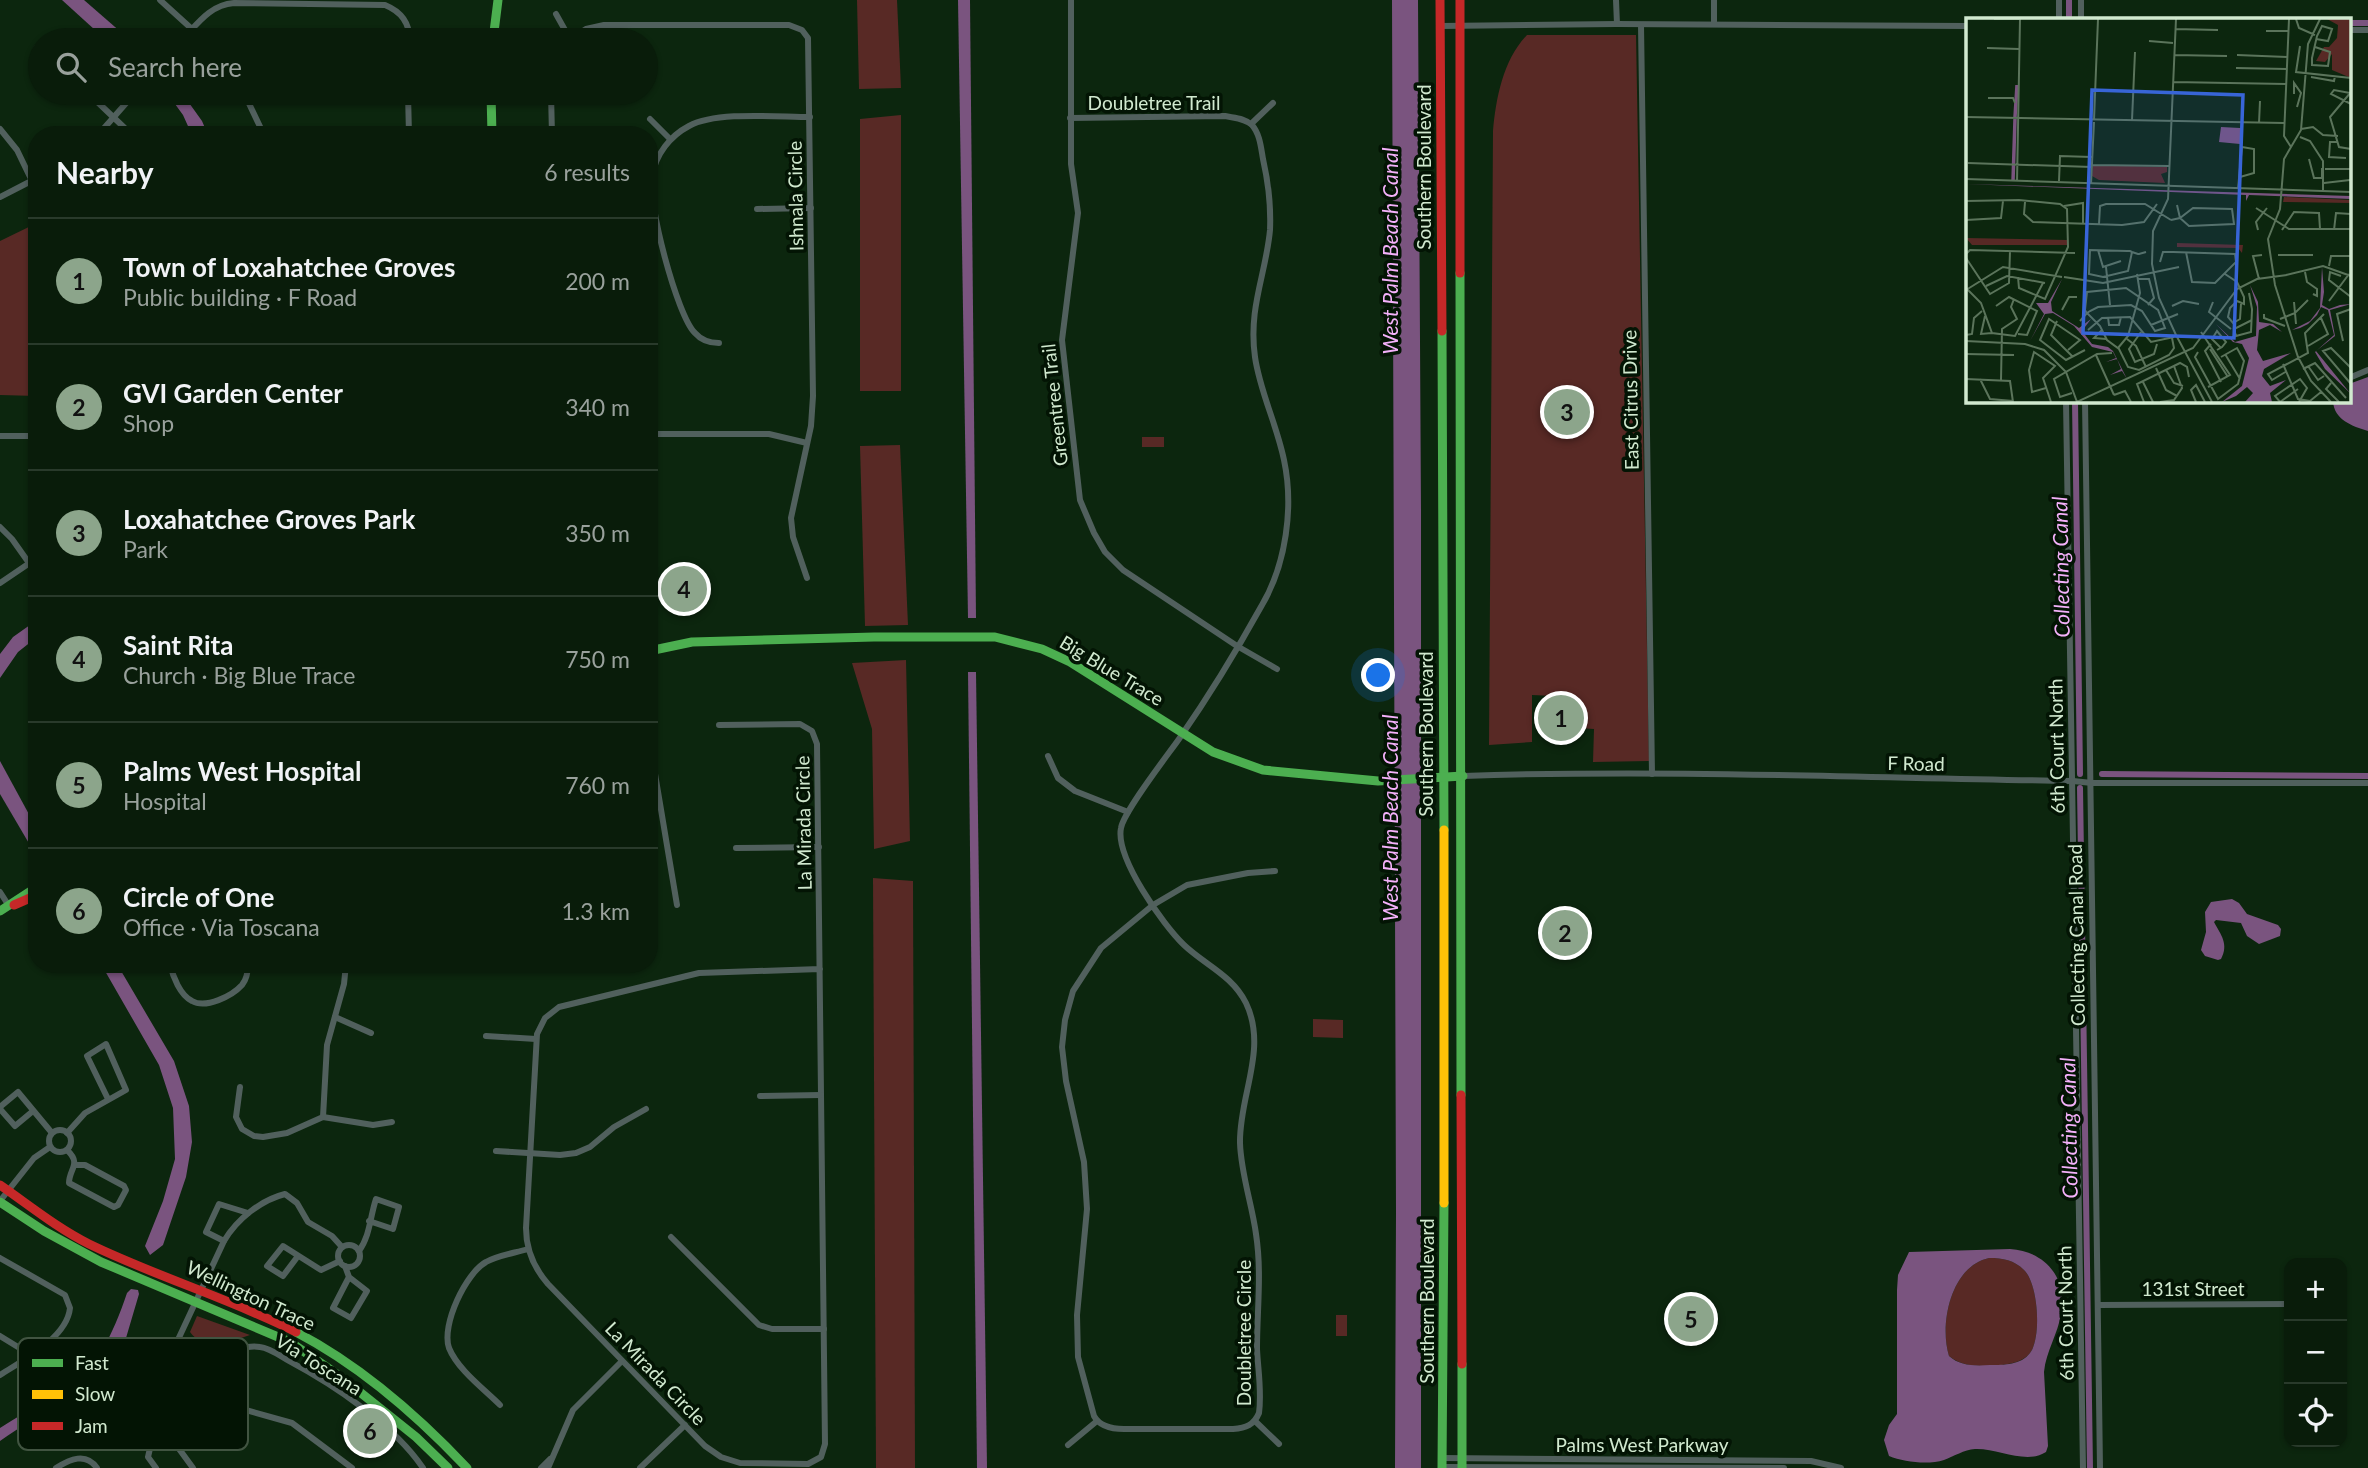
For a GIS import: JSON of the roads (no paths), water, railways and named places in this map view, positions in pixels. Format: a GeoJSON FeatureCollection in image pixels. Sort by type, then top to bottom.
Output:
{"type":"FeatureCollection","features":[{"type":"Feature","properties":{"kind":"main road"},"geometry":{"type":"LineString","coordinates":[[494,28],[498,0]]}},
{"type":"Feature","properties":{"kind":"main road","name":"Southern Boulevard"},"geometry":{"type":"LineString","coordinates":[[1440,0],[1445,1090],[1442,1464]]}},
{"type":"Feature","properties":{"kind":"main road","name":"Southern Boulevard"},"geometry":{"type":"LineString","coordinates":[[1460,0],[1462,1464]]}},
{"type":"Feature","properties":{"kind":"main road"},"geometry":{"type":"LineString","coordinates":[[491,105],[492,126]]}},
{"type":"Feature","properties":{"kind":"main road","name":"Big Blue Trace"},"geometry":{"type":"LineString","coordinates":[[658,649],[692,642],[995,637],[1042,649],[1070,662],[1213,752],[1263,769],[1292,775],[1378,780],[1462,776]]}},
{"type":"Feature","properties":{"kind":"main road"},"geometry":{"type":"LineString","coordinates":[[4,909],[28,893]]}},
{"type":"Feature","properties":{"kind":"main road"},"geometry":{"type":"LineString","coordinates":[[4,909],[28,900]]}},
{"type":"Feature","properties":{"kind":"main road","name":"Wellington Trace"},"geometry":{"type":"LineString","coordinates":[[0,1185],[88,1243],[261,1315],[307,1338],[353,1368],[412,1414],[467,1468]]}},
{"type":"Feature","properties":{"kind":"main road","name":"Wellington Trace"},"geometry":{"type":"LineString","coordinates":[[0,1202],[44,1231],[101,1262],[290,1342],[352,1386],[416,1437],[448,1468]]}},
{"type":"Feature","properties":{"kind":"street"},"geometry":{"type":"LineString","coordinates":[[160,0],[191,28]]}},
{"type":"Feature","properties":{"kind":"street","name":"Greentree Trail"},"geometry":{"type":"LineString","coordinates":[[1071,0],[1071,164],[1078,212],[1062,340],[1080,500],[1105,552],[1123,570],[1237,646],[1277,669]]}},
{"type":"Feature","properties":{"kind":"street"},"geometry":{"type":"LineString","coordinates":[[1616,0],[1617,24]]}},
{"type":"Feature","properties":{"kind":"street"},"geometry":{"type":"LineString","coordinates":[[1714,0],[1714,24]]}},
{"type":"Feature","properties":{"kind":"street"},"geometry":{"type":"LineString","coordinates":[[2059,0],[2059,18]]}},
{"type":"Feature","properties":{"kind":"street"},"geometry":{"type":"LineString","coordinates":[[2081,0],[2081,18]]}},
{"type":"Feature","properties":{"kind":"street"},"geometry":{"type":"LineString","coordinates":[[193,28],[207,13],[220,6],[263,2],[385,5],[397,11],[408,28]]}},
{"type":"Feature","properties":{"kind":"street"},"geometry":{"type":"LineString","coordinates":[[556,14],[563,28]]}},
{"type":"Feature","properties":{"kind":"street","name":"Ishnala Circle"},"geometry":{"type":"LineString","coordinates":[[590,28],[604,25],[793,26],[805,33],[809,42],[813,396],[807,443],[791,518],[793,537],[807,578]]}},
{"type":"Feature","properties":{"kind":"street","name":"East Citrus Drive"},"geometry":{"type":"LineString","coordinates":[[1641,25],[1651,774]]}},
{"type":"Feature","properties":{"kind":"street"},"geometry":{"type":"LineString","coordinates":[[1440,26],[1966,26]]}},
{"type":"Feature","properties":{"kind":"street"},"geometry":{"type":"LineString","coordinates":[[2350,30],[2368,30]]}},
{"type":"Feature","properties":{"kind":"street"},"geometry":{"type":"LineString","coordinates":[[1048,756],[1058,778],[1075,791],[1128,812],[1183,733],[1265,601],[1282,559],[1288,514],[1284,461],[1255,358],[1253,328],[1255,300],[1270,230],[1267,177],[1259,139],[1251,124],[1273,103]]}},
{"type":"Feature","properties":{"kind":"street"},"geometry":{"type":"LineString","coordinates":[[102,105],[123,126]]}},
{"type":"Feature","properties":{"kind":"street"},"geometry":{"type":"LineString","coordinates":[[106,126],[124,105]]}},
{"type":"Feature","properties":{"kind":"street"},"geometry":{"type":"LineString","coordinates":[[251,105],[260,126]]}},
{"type":"Feature","properties":{"kind":"street"},"geometry":{"type":"LineString","coordinates":[[408,105],[409,126]]}},
{"type":"Feature","properties":{"kind":"street"},"geometry":{"type":"LineString","coordinates":[[551,105],[552,126]]}},
{"type":"Feature","properties":{"kind":"street","name":"Doubletree Trail"},"geometry":{"type":"LineString","coordinates":[[1070,118],[1225,116],[1239,118],[1251,124]]}},
{"type":"Feature","properties":{"kind":"street"},"geometry":{"type":"LineString","coordinates":[[658,158],[670,139],[687,127],[706,119],[810,117]]}},
{"type":"Feature","properties":{"kind":"street"},"geometry":{"type":"LineString","coordinates":[[650,119],[657,126]]}},
{"type":"Feature","properties":{"kind":"street"},"geometry":{"type":"LineString","coordinates":[[658,127],[670,139]]}},
{"type":"Feature","properties":{"kind":"street"},"geometry":{"type":"LineString","coordinates":[[0,129],[28,169]]}},
{"type":"Feature","properties":{"kind":"street"},"geometry":{"type":"LineString","coordinates":[[0,197],[28,183]]}},
{"type":"Feature","properties":{"kind":"street"},"geometry":{"type":"LineString","coordinates":[[757,209],[811,208]]}},
{"type":"Feature","properties":{"kind":"street"},"geometry":{"type":"LineString","coordinates":[[658,227],[666,261],[688,323],[702,339],[719,343]]}},
{"type":"Feature","properties":{"kind":"street"},"geometry":{"type":"LineString","coordinates":[[2350,378],[2368,370]]}},
{"type":"Feature","properties":{"kind":"street","name":"6th Court North"},"geometry":{"type":"LineString","coordinates":[[2066,402],[2083,1468]]}},
{"type":"Feature","properties":{"kind":"street","name":"Collecting Canal Road"},"geometry":{"type":"LineString","coordinates":[[2085,402],[2100,1468]]}},
{"type":"Feature","properties":{"kind":"street"},"geometry":{"type":"LineString","coordinates":[[658,434],[769,434],[807,443]]}},
{"type":"Feature","properties":{"kind":"street"},"geometry":{"type":"LineString","coordinates":[[0,436],[28,436]]}},
{"type":"Feature","properties":{"kind":"street"},"geometry":{"type":"LineString","coordinates":[[0,527],[28,562]]}},
{"type":"Feature","properties":{"kind":"street"},"geometry":{"type":"LineString","coordinates":[[0,583],[28,564]]}},
{"type":"Feature","properties":{"kind":"street","name":"La Mirada Circle"},"geometry":{"type":"LineString","coordinates":[[536,1039],[526,1228],[528,1250],[541,1277],[713,1452],[730,1461],[750,1464],[808,1464],[817,1461],[823,1454],[825,1444],[817,744],[812,731],[800,724],[719,725]]}},
{"type":"Feature","properties":{"kind":"street","name":"F Road"},"geometry":{"type":"LineString","coordinates":[[1462,776],[1529,773],[2092,783],[2368,783]]}},
{"type":"Feature","properties":{"kind":"street"},"geometry":{"type":"LineString","coordinates":[[658,792],[677,905]]}},
{"type":"Feature","properties":{"kind":"street","name":"Doubletree Circle"},"geometry":{"type":"LineString","coordinates":[[1097,1421],[1124,1430],[1244,1428],[1255,1421],[1261,1404],[1257,1347],[1259,1254],[1240,1145],[1241,1120],[1255,1045],[1252,1021],[1245,1001],[1229,979],[1186,947],[1153,905],[1124,856],[1120,829],[1128,812]]}},
{"type":"Feature","properties":{"kind":"street"},"geometry":{"type":"LineString","coordinates":[[736,848],[818,847]]}},
{"type":"Feature","properties":{"kind":"street"},"geometry":{"type":"LineString","coordinates":[[1068,1445],[1097,1421],[1078,1357],[1076,1315],[1087,1209],[1084,1162],[1066,1081],[1062,1047],[1065,1020],[1073,990],[1101,948],[1153,905],[1187,885],[1248,873],[1275,871]]}},
{"type":"Feature","properties":{"kind":"street"},"geometry":{"type":"LineString","coordinates":[[0,892],[4,909]]}},
{"type":"Feature","properties":{"kind":"street"},"geometry":{"type":"LineString","coordinates":[[486,1037],[536,1039],[542,1022],[559,1007],[673,978],[718,971],[820,969]]}},
{"type":"Feature","properties":{"kind":"street"},"geometry":{"type":"LineString","coordinates":[[172,973],[185,996],[194,1003],[205,1004],[241,987],[247,973]]}},
{"type":"Feature","properties":{"kind":"street"},"geometry":{"type":"LineString","coordinates":[[323,1117],[324,1061],[345,973]]}},
{"type":"Feature","properties":{"kind":"street"},"geometry":{"type":"LineString","coordinates":[[335,1017],[371,1033]]}},
{"type":"Feature","properties":{"kind":"street"},"geometry":{"type":"LineString","coordinates":[[67,1133],[85,1113],[126,1090],[106,1044],[86,1056],[108,1099]]}},
{"type":"Feature","properties":{"kind":"street"},"geometry":{"type":"LineString","coordinates":[[240,1087],[236,1117],[243,1129],[254,1136],[287,1133],[323,1117],[373,1125],[392,1122]]}},
{"type":"Feature","properties":{"kind":"street"},"geometry":{"type":"LineString","coordinates":[[33,1111],[15,1126],[0,1108],[18,1092],[52,1133]]}},
{"type":"Feature","properties":{"kind":"street"},"geometry":{"type":"LineString","coordinates":[[760,1096],[821,1095]]}},
{"type":"Feature","properties":{"kind":"street"},"geometry":{"type":"LineString","coordinates":[[496,1151],[565,1155],[581,1152],[620,1123],[646,1109]]}},
{"type":"Feature","properties":{"kind":"street"},"geometry":{"type":"LineString","coordinates":[[61,1130],[67,1133],[71,1142],[67,1150],[56,1152],[50,1147],[52,1133],[61,1130]]}},
{"type":"Feature","properties":{"kind":"street"},"geometry":{"type":"LineString","coordinates":[[0,1202],[34,1158],[50,1147]]}},
{"type":"Feature","properties":{"kind":"street"},"geometry":{"type":"LineString","coordinates":[[67,1150],[73,1156],[75,1165],[69,1183],[114,1207],[118,1205],[126,1190],[124,1186],[85,1165],[75,1165]]}},
{"type":"Feature","properties":{"kind":"street"},"geometry":{"type":"LineString","coordinates":[[178,1338],[233,1227],[248,1213],[275,1196],[285,1194],[298,1203],[308,1222],[332,1236],[342,1247]]}},
{"type":"Feature","properties":{"kind":"street"},"geometry":{"type":"LineString","coordinates":[[298,1256],[282,1276],[267,1266],[282,1246],[321,1270],[342,1264],[356,1264],[359,1251],[368,1238],[369,1221],[376,1199],[399,1207],[393,1229],[369,1221]]}},
{"type":"Feature","properties":{"kind":"street"},"geometry":{"type":"LineString","coordinates":[[224,1241],[206,1232],[219,1204],[248,1213]]}},
{"type":"Feature","properties":{"kind":"street"},"geometry":{"type":"LineString","coordinates":[[671,1237],[759,1325],[772,1329],[824,1329]]}},
{"type":"Feature","properties":{"kind":"street"},"geometry":{"type":"LineString","coordinates":[[349,1277],[333,1308],[351,1318],[368,1291],[349,1277],[338,1252],[342,1247],[352,1245],[359,1251]]}},
{"type":"Feature","properties":{"kind":"street"},"geometry":{"type":"LineString","coordinates":[[500,1405],[454,1357],[447,1339],[448,1324],[469,1278],[479,1267],[492,1259],[528,1250]]}},
{"type":"Feature","properties":{"kind":"street"},"geometry":{"type":"LineString","coordinates":[[0,1258],[65,1295],[70,1303],[70,1312],[52,1338]]}},
{"type":"Feature","properties":{"kind":"street","name":"131st Street"},"geometry":{"type":"LineString","coordinates":[[2098,1305],[2284,1304]]}},
{"type":"Feature","properties":{"kind":"street"},"geometry":{"type":"LineString","coordinates":[[0,1336],[18,1347]]}},
{"type":"Feature","properties":{"kind":"street","name":"Via Toscana"},"geometry":{"type":"LineString","coordinates":[[248,1347],[268,1349],[318,1378],[368,1414],[410,1452],[423,1468]]}},
{"type":"Feature","properties":{"kind":"street"},"geometry":{"type":"LineString","coordinates":[[548,1468],[573,1410],[622,1361]]}},
{"type":"Feature","properties":{"kind":"street"},"geometry":{"type":"LineString","coordinates":[[0,1375],[18,1364]]}},
{"type":"Feature","properties":{"kind":"street"},"geometry":{"type":"LineString","coordinates":[[248,1409],[292,1423],[352,1468]]}},
{"type":"Feature","properties":{"kind":"street"},"geometry":{"type":"LineString","coordinates":[[1255,1421],[1279,1444]]}},
{"type":"Feature","properties":{"kind":"street"},"geometry":{"type":"LineString","coordinates":[[640,1468],[685,1425]]}},
{"type":"Feature","properties":{"kind":"street"},"geometry":{"type":"LineString","coordinates":[[148,1450],[148,1457],[156,1468]]}},
{"type":"Feature","properties":{"kind":"street"},"geometry":{"type":"LineString","coordinates":[[180,1450],[193,1468]]}},
{"type":"Feature","properties":{"kind":"street"},"geometry":{"type":"LineString","coordinates":[[541,1468],[554,1455]]}},
{"type":"Feature","properties":{"kind":"street"},"geometry":{"type":"LineString","coordinates":[[56,1468],[67,1461],[81,1458],[93,1462],[97,1468]]}},
{"type":"Feature","properties":{"kind":"street","name":"Palms West Parkway"},"geometry":{"type":"LineString","coordinates":[[1442,1464],[1811,1461],[1841,1468]]}},
{"type":"Feature","properties":{"kind":"street","name":"Palms West Parkway"},"geometry":{"type":"LineString","coordinates":[[1462,1464],[1784,1468]]}},
{"type":"Feature","properties":{"kind":"waterway","name":"Collecting Canal"},"geometry":{"type":"LineString","coordinates":[[2069,0],[2069,18]]}},
{"type":"Feature","properties":{"kind":"waterway"},"geometry":{"type":"LineString","coordinates":[[2350,23],[2368,23]]}},
{"type":"Feature","properties":{"kind":"waterway","name":"Collecting Canal"},"geometry":{"type":"LineString","coordinates":[[2075,402],[2080,774]]}},
{"type":"Feature","properties":{"kind":"waterway"},"geometry":{"type":"LineString","coordinates":[[2102,774],[2368,776]]}},
{"type":"Feature","properties":{"kind":"waterway","name":"Collecting Canal"},"geometry":{"type":"LineString","coordinates":[[2080,788],[2090,1468]]}},
{"type":"Feature","properties":{"kind":"place","name":"Loxahatchee Groves Park"},"geometry":{"type":"Point","coordinates":[1567,412]}},
{"type":"Feature","properties":{"kind":"place","name":"Saint Rita"},"geometry":{"type":"Point","coordinates":[684,589]}},
{"type":"Feature","properties":{"kind":"place","name":"Town of Loxahatchee Groves"},"geometry":{"type":"Point","coordinates":[1561,718]}},
{"type":"Feature","properties":{"kind":"place","name":"GVI Garden Center"},"geometry":{"type":"Point","coordinates":[1565,933]}},
{"type":"Feature","properties":{"kind":"place","name":"Palms West Hospital"},"geometry":{"type":"Point","coordinates":[1691,1319]}},
{"type":"Feature","properties":{"kind":"place","name":"Circle of One"},"geometry":{"type":"Point","coordinates":[370,1431]}},
{"type":"Feature","properties":{"kind":"water label","name":"West Palm Beach Canal"},"geometry":{"type":"Point","coordinates":[1389,251]}},
{"type":"Feature","properties":{"kind":"water label","name":"West Palm Beach Canal"},"geometry":{"type":"Point","coordinates":[1389,818]}}]}
